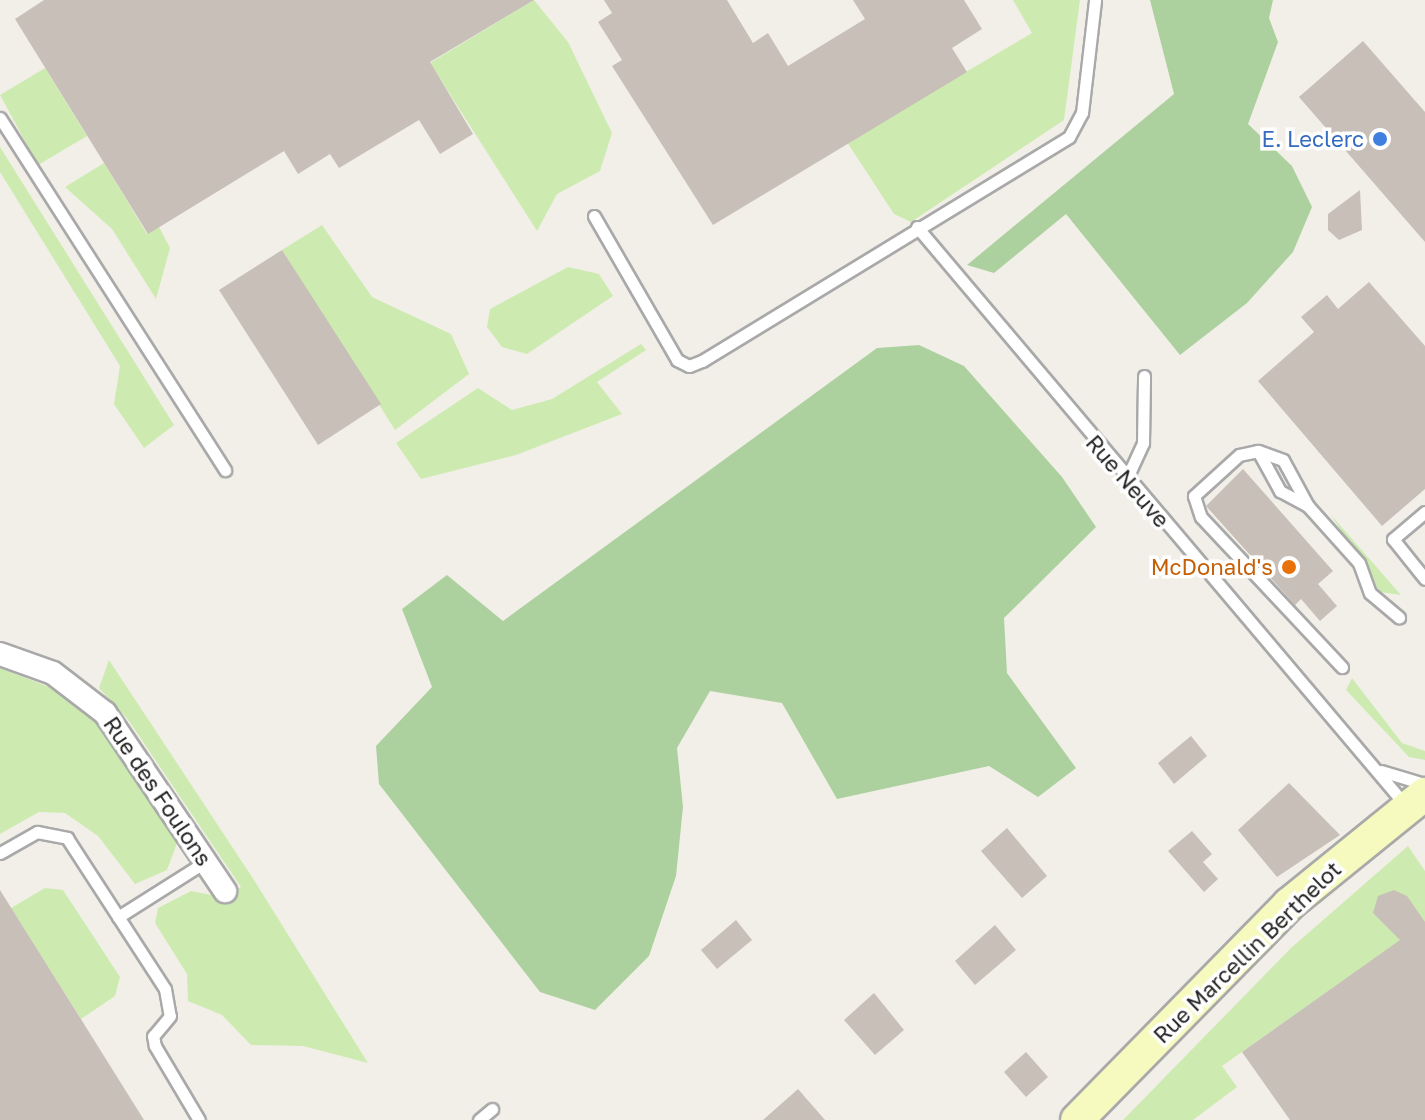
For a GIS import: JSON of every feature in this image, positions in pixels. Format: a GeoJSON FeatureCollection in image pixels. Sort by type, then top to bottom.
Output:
{"type":"FeatureCollection","features":[{"type":"Feature","properties":{"kind":"main road","name":"Rue Marcellin Berthelot"},"geometry":{"type":"LineString","coordinates":[[1077,1120],[1289,904],[1420,803]]}},
{"type":"Feature","properties":{"kind":"main road","name":"Rue Marcellin Berthelot"},"geometry":{"type":"LineString","coordinates":[[1094,1120],[1269,941],[1420,803]]}},
{"type":"Feature","properties":{"kind":"street","name":"Rue des Foulons"},"geometry":{"type":"LineString","coordinates":[[0,654],[53,673],[105,713],[225,891]]}},
{"type":"Feature","properties":{"kind":"lane"},"geometry":{"type":"LineString","coordinates":[[594,216],[677,360],[689,366],[1079,126],[1095,0]]}},
{"type":"Feature","properties":{"kind":"lane"},"geometry":{"type":"LineString","coordinates":[[0,118],[225,470]]}},
{"type":"Feature","properties":{"kind":"lane","name":"Rue Neuve"},"geometry":{"type":"LineString","coordinates":[[917,227],[1126,480],[1370,764],[1420,803]]}},
{"type":"Feature","properties":{"kind":"lane"},"geometry":{"type":"LineString","coordinates":[[1126,480],[1143,443],[1144,376]]}},
{"type":"Feature","properties":{"kind":"lane"},"geometry":{"type":"LineString","coordinates":[[1258,451],[1280,491],[1308,506]]}},
{"type":"Feature","properties":{"kind":"lane"},"geometry":{"type":"LineString","coordinates":[[1342,667],[1196,510],[1197,492],[1239,455],[1258,451],[1283,460],[1308,506],[1359,563],[1370,593],[1399,617]]}},
{"type":"Feature","properties":{"kind":"lane"},"geometry":{"type":"LineString","coordinates":[[1425,512],[1393,539],[1425,579]]}},
{"type":"Feature","properties":{"kind":"lane"},"geometry":{"type":"LineString","coordinates":[[1370,764],[1393,778],[1420,803]]}},
{"type":"Feature","properties":{"kind":"lane"},"geometry":{"type":"LineString","coordinates":[[0,853],[37,832],[59,833],[165,989],[170,1016],[153,1036],[155,1046],[199,1120]]}},
{"type":"Feature","properties":{"kind":"lane"},"geometry":{"type":"LineString","coordinates":[[118,917],[205,862]]}},
{"type":"Feature","properties":{"kind":"lane"},"geometry":{"type":"LineString","coordinates":[[479,1120],[492,1109]]}},
{"type":"Feature","properties":{"kind":"green space"},"geometry":{"type":"Polygon","coordinates":[[[534,0],[568,42],[612,133],[600,171],[557,194],[537,231],[430,63],[534,0]]]}},
{"type":"Feature","properties":{"kind":"green space"},"geometry":{"type":"Polygon","coordinates":[[[1013,0],[1080,0],[1064,120],[911,222],[894,214],[847,142],[1032,33],[1013,0]]]}},
{"type":"Feature","properties":{"kind":"green space"},"geometry":{"type":"Polygon","coordinates":[[[1150,0],[1273,0],[1269,18],[1278,42],[1248,124],[1292,166],[1312,207],[1293,252],[1247,303],[1180,355],[1066,214],[994,273],[967,265],[1174,94],[1150,0]]]}},
{"type":"Feature","properties":{"kind":"green space"},"geometry":{"type":"Polygon","coordinates":[[[45,68],[87,136],[38,165],[0,95],[45,68]]]}},
{"type":"Feature","properties":{"kind":"green space"},"geometry":{"type":"Polygon","coordinates":[[[0,147],[174,425],[144,448],[114,404],[120,366],[0,172],[0,147]]]}},
{"type":"Feature","properties":{"kind":"green space"},"geometry":{"type":"Polygon","coordinates":[[[104,163],[147,234],[159,227],[170,248],[156,299],[112,229],[65,187],[104,163]]]}},
{"type":"Feature","properties":{"kind":"green space"},"geometry":{"type":"Polygon","coordinates":[[[322,225],[372,297],[451,334],[469,374],[395,430],[282,250],[322,225]]]}},
{"type":"Feature","properties":{"kind":"green space"},"geometry":{"type":"Polygon","coordinates":[[[568,267],[599,274],[613,296],[527,354],[502,347],[487,327],[490,309],[568,267]]]}},
{"type":"Feature","properties":{"kind":"green space"},"geometry":{"type":"Polygon","coordinates":[[[641,344],[646,350],[597,382],[622,414],[516,455],[421,479],[396,443],[478,388],[512,410],[552,399],[641,344]]]}},
{"type":"Feature","properties":{"kind":"green space"},"geometry":{"type":"Polygon","coordinates":[[[919,345],[964,366],[1062,477],[1096,527],[1004,618],[1007,673],[1076,768],[1038,797],[989,766],[837,799],[782,703],[710,691],[677,748],[683,807],[676,876],[649,956],[595,1010],[540,992],[379,784],[376,746],[432,687],[402,609],[447,575],[503,621],[877,348],[919,345]]]}},
{"type":"Feature","properties":{"kind":"green space"},"geometry":{"type":"Polygon","coordinates":[[[1331,515],[1401,595],[1380,592],[1331,515]]]}},
{"type":"Feature","properties":{"kind":"green space"},"geometry":{"type":"Polygon","coordinates":[[[109,660],[254,880],[368,1063],[303,1046],[251,1045],[222,1015],[188,1001],[187,974],[155,923],[158,908],[191,891],[222,897],[241,887],[129,721],[99,688],[109,660]]]}},
{"type":"Feature","properties":{"kind":"green space"},"geometry":{"type":"Polygon","coordinates":[[[0,668],[49,687],[99,722],[179,838],[167,870],[135,884],[98,836],[65,813],[39,812],[0,834],[0,668]]]}},
{"type":"Feature","properties":{"kind":"green space"},"geometry":{"type":"Polygon","coordinates":[[[1352,678],[1402,743],[1425,751],[1425,760],[1409,757],[1346,690],[1352,678]]]}},
{"type":"Feature","properties":{"kind":"green space"},"geometry":{"type":"Polygon","coordinates":[[[1408,846],[1425,871],[1425,923],[1222,1066],[1237,1087],[1193,1120],[1123,1120],[1291,948],[1408,846]]]}},
{"type":"Feature","properties":{"kind":"green space"},"geometry":{"type":"Polygon","coordinates":[[[45,888],[63,890],[120,977],[115,996],[81,1019],[11,908],[45,888]]]}},
{"type":"Feature","properties":{"kind":"building"},"geometry":{"type":"Polygon","coordinates":[[[44,0],[534,0],[430,62],[473,134],[440,154],[419,120],[339,168],[330,154],[298,174],[284,151],[148,234],[15,19],[44,0]]]}},
{"type":"Feature","properties":{"kind":"building"},"geometry":{"type":"Polygon","coordinates":[[[604,0],[727,0],[753,43],[768,33],[788,66],[865,19],[853,0],[964,0],[982,29],[952,48],[967,72],[713,225],[612,66],[622,60],[598,22],[612,13],[604,0]]]}},
{"type":"Feature","properties":{"kind":"building","name":"E. Leclerc"},"geometry":{"type":"Polygon","coordinates":[[[1363,41],[1425,112],[1425,242],[1299,97],[1363,41]]]}},
{"type":"Feature","properties":{"kind":"building"},"geometry":{"type":"Polygon","coordinates":[[[1360,190],[1362,230],[1339,240],[1328,230],[1328,214],[1360,190]]]}},
{"type":"Feature","properties":{"kind":"building"},"geometry":{"type":"Polygon","coordinates":[[[282,250],[381,404],[318,445],[219,290],[282,250]]]}},
{"type":"Feature","properties":{"kind":"building"},"geometry":{"type":"Polygon","coordinates":[[[1369,282],[1425,346],[1425,489],[1382,526],[1258,381],[1314,332],[1301,317],[1327,295],[1338,309],[1369,282]]]}},
{"type":"Feature","properties":{"kind":"building"},"geometry":{"type":"Polygon","coordinates":[[[1243,469],[1333,571],[1318,584],[1337,606],[1320,621],[1301,599],[1295,605],[1206,506],[1243,469]]]}},
{"type":"Feature","properties":{"kind":"building"},"geometry":{"type":"Polygon","coordinates":[[[1191,736],[1207,756],[1174,784],[1158,763],[1191,736]]]}},
{"type":"Feature","properties":{"kind":"building"},"geometry":{"type":"Polygon","coordinates":[[[1289,783],[1340,835],[1277,877],[1238,830],[1289,783]]]}},
{"type":"Feature","properties":{"kind":"building"},"geometry":{"type":"Polygon","coordinates":[[[1007,828],[1047,876],[1022,898],[981,851],[1007,828]]]}},
{"type":"Feature","properties":{"kind":"building"},"geometry":{"type":"Polygon","coordinates":[[[1192,831],[1212,854],[1203,862],[1218,879],[1204,892],[1168,851],[1192,831]]]}},
{"type":"Feature","properties":{"kind":"building"},"geometry":{"type":"Polygon","coordinates":[[[0,890],[89,1032],[144,1120],[0,1120],[0,890]]]}},
{"type":"Feature","properties":{"kind":"building"},"geometry":{"type":"Polygon","coordinates":[[[1394,890],[1407,896],[1425,922],[1425,1120],[1290,1120],[1242,1052],[1400,940],[1373,913],[1378,896],[1394,890]]]}},
{"type":"Feature","properties":{"kind":"building"},"geometry":{"type":"Polygon","coordinates":[[[736,920],[752,940],[717,969],[701,950],[736,920]]]}},
{"type":"Feature","properties":{"kind":"building"},"geometry":{"type":"Polygon","coordinates":[[[995,925],[1016,950],[975,985],[955,961],[995,925]]]}},
{"type":"Feature","properties":{"kind":"building"},"geometry":{"type":"Polygon","coordinates":[[[874,993],[904,1030],[875,1055],[844,1020],[874,993]]]}},
{"type":"Feature","properties":{"kind":"building"},"geometry":{"type":"Polygon","coordinates":[[[1026,1052],[1048,1077],[1026,1097],[1004,1072],[1026,1052]]]}},
{"type":"Feature","properties":{"kind":"building"},"geometry":{"type":"Polygon","coordinates":[[[798,1089],[825,1120],[763,1120],[798,1089]]]}},
{"type":"Feature","properties":{"kind":"place","name":"E. Leclerc"},"geometry":{"type":"Point","coordinates":[1380,139]}},
{"type":"Feature","properties":{"kind":"place","name":"McDonald's"},"geometry":{"type":"Point","coordinates":[1289,567]}}]}
